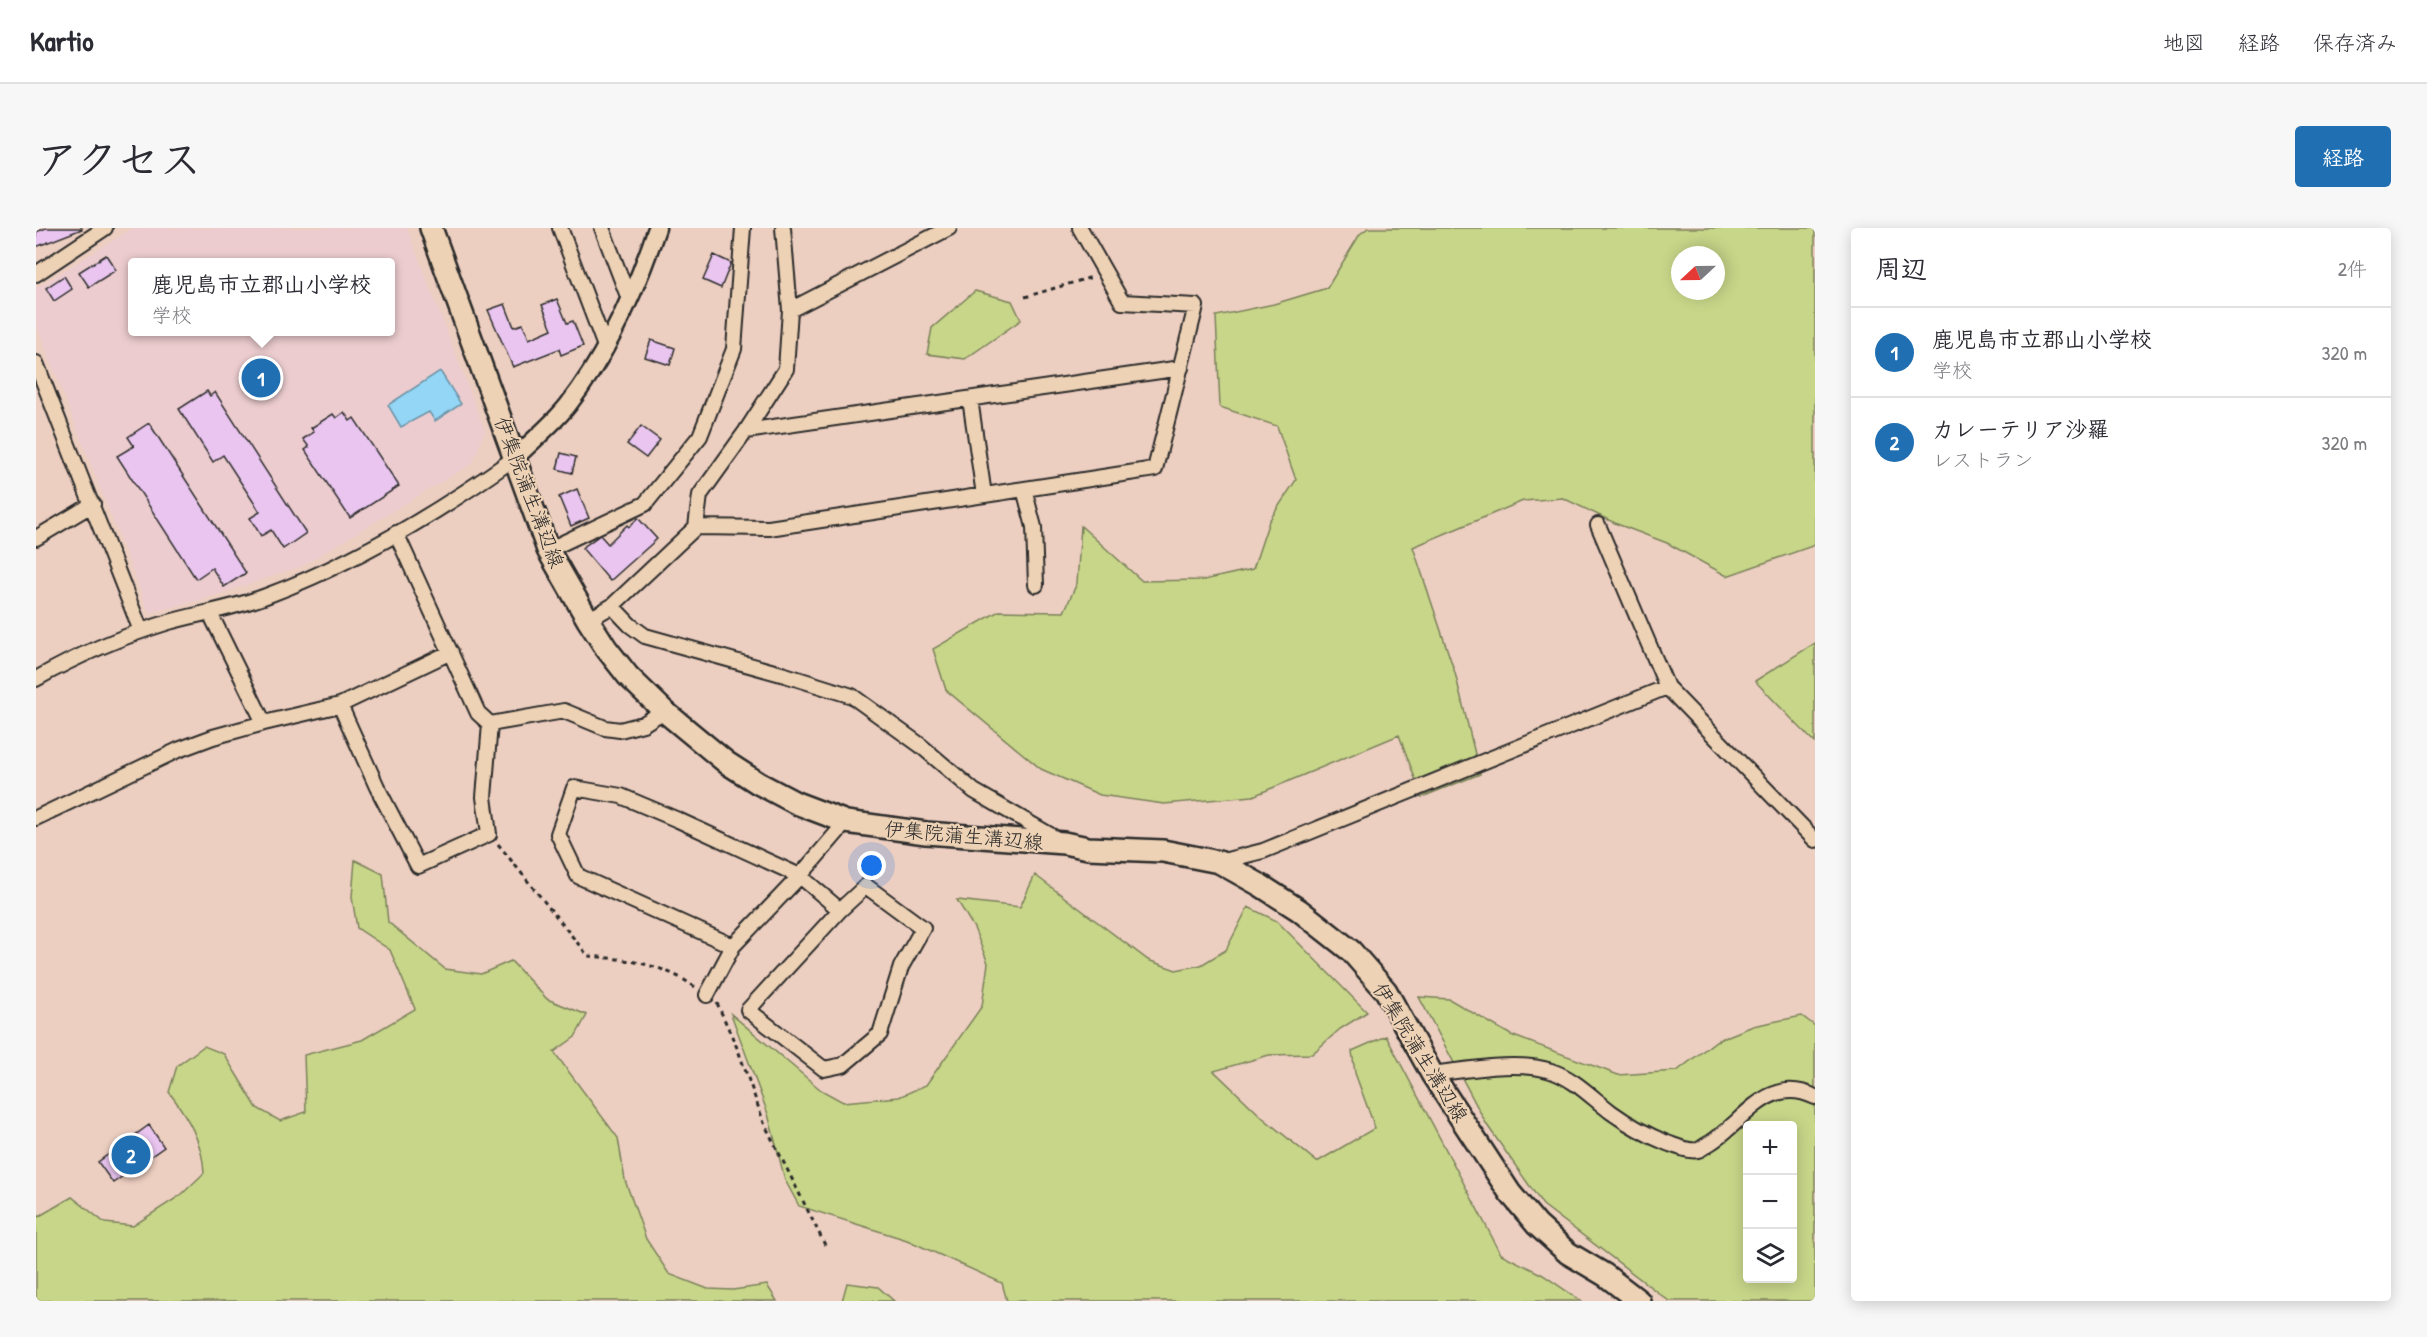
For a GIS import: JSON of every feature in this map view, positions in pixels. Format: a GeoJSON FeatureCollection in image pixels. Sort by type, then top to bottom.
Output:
{"type":"FeatureCollection","features":[{"type":"Feature","properties":{"kind":"main road","name":"伊集院蒲生溝辺線"},"geometry":{"type":"LineString","coordinates":[[431,228],[548,550],[588,620],[628,676],[664,711],[727,763],[758,783],[796,803],[846,822],[926,833],[1064,843],[1088,848],[1163,851],[1219,862],[1260,885],[1299,910],[1351,951],[1386,991],[1432,1074],[1510,1193],[1537,1225],[1568,1253],[1605,1275],[1639,1301]]}},
{"type":"Feature","properties":{"kind":"street"},"geometry":{"type":"LineString","coordinates":[[36,274],[92,232],[105,228]]}},
{"type":"Feature","properties":{"kind":"street"},"geometry":{"type":"LineString","coordinates":[[560,228],[606,349]]}},
{"type":"Feature","properties":{"kind":"street"},"geometry":{"type":"LineString","coordinates":[[603,228],[629,298]]}},
{"type":"Feature","properties":{"kind":"street"},"geometry":{"type":"LineString","coordinates":[[36,679],[66,662],[141,631],[264,597],[299,583],[396,533],[473,488],[516,458],[567,406],[606,349],[657,228]]}},
{"type":"Feature","properties":{"kind":"street"},"geometry":{"type":"LineString","coordinates":[[548,550],[645,504],[700,436],[734,349],[743,228]]}},
{"type":"Feature","properties":{"kind":"street"},"geometry":{"type":"LineString","coordinates":[[588,620],[612,606],[696,527],[700,495],[746,431],[786,369],[790,310],[783,228]]}},
{"type":"Feature","properties":{"kind":"street"},"geometry":{"type":"LineString","coordinates":[[790,310],[949,228]]}},
{"type":"Feature","properties":{"kind":"street"},"geometry":{"type":"LineString","coordinates":[[696,527],[769,528],[1155,469],[1196,306],[1122,302],[1080,228]]}},
{"type":"Feature","properties":{"kind":"street"},"geometry":{"type":"LineString","coordinates":[[36,363],[141,631]]}},
{"type":"Feature","properties":{"kind":"street"},"geometry":{"type":"LineString","coordinates":[[746,431],[1181,368]]}},
{"type":"Feature","properties":{"kind":"street"},"geometry":{"type":"LineString","coordinates":[[970,399],[984,495]]}},
{"type":"Feature","properties":{"kind":"street"},"geometry":{"type":"LineString","coordinates":[[1024,489],[1034,527],[1036,585]]}},
{"type":"Feature","properties":{"kind":"street"},"geometry":{"type":"LineString","coordinates":[[36,538],[93,504]]}},
{"type":"Feature","properties":{"kind":"street"},"geometry":{"type":"LineString","coordinates":[[1598,525],[1667,687],[1815,840]]}},
{"type":"Feature","properties":{"kind":"street"},"geometry":{"type":"LineString","coordinates":[[396,533],[478,713],[490,724]]}},
{"type":"Feature","properties":{"kind":"street"},"geometry":{"type":"LineString","coordinates":[[612,606],[630,625],[645,636],[852,696],[920,745],[974,791],[1064,843]]}},
{"type":"Feature","properties":{"kind":"street"},"geometry":{"type":"LineString","coordinates":[[210,613],[264,723]]}},
{"type":"Feature","properties":{"kind":"street"},"geometry":{"type":"LineString","coordinates":[[36,818],[178,750],[213,737],[340,705],[452,652]]}},
{"type":"Feature","properties":{"kind":"street"},"geometry":{"type":"LineString","coordinates":[[1219,862],[1263,851],[1667,687]]}},
{"type":"Feature","properties":{"kind":"street"},"geometry":{"type":"LineString","coordinates":[[340,705],[418,866],[489,834],[484,798],[490,724]]}},
{"type":"Feature","properties":{"kind":"street"},"geometry":{"type":"LineString","coordinates":[[490,724],[564,711],[605,728],[620,730],[643,724],[664,711]]}},
{"type":"Feature","properties":{"kind":"street"},"geometry":{"type":"LineString","coordinates":[[733,946],[578,876],[558,834],[574,788],[621,796],[800,876],[840,910]]}},
{"type":"Feature","properties":{"kind":"street"},"geometry":{"type":"LineString","coordinates":[[707,995],[733,946],[800,876],[846,822]]}},
{"type":"Feature","properties":{"kind":"street"},"geometry":{"type":"LineString","coordinates":[[866,886],[923,928],[901,968],[880,1034],[843,1065],[824,1069],[748,1010],[840,910],[866,886]]}},
{"type":"Feature","properties":{"kind":"street"},"geometry":{"type":"LineString","coordinates":[[1432,1074],[1515,1066],[1550,1070],[1579,1085],[1640,1132],[1679,1148],[1698,1150],[1721,1136],[1753,1104],[1787,1089],[1815,1097]]}},
{"type":"Feature","properties":{"kind":"path"},"geometry":{"type":"LineString","coordinates":[[1025,297],[1106,273]]}},
{"type":"Feature","properties":{"kind":"path"},"geometry":{"type":"LineString","coordinates":[[489,834],[588,956],[631,960],[678,975],[717,1001],[738,1050],[764,1123],[825,1245]]}},
{"type":"Feature","properties":{"kind":"shaded area"},"geometry":{"type":"Polygon","coordinates":[[[133,228],[407,228],[485,431],[473,463],[302,566],[205,599],[149,613],[36,324],[36,288],[133,228]]]}},
{"type":"Feature","properties":{"kind":"green space"},"geometry":{"type":"Polygon","coordinates":[[[1368,228],[1815,228],[1815,545],[1727,576],[1667,543],[1617,524],[1563,498],[1523,501],[1413,547],[1455,673],[1480,774],[1422,797],[1399,735],[1253,796],[1164,804],[1100,795],[1041,769],[946,690],[933,649],[999,611],[1064,612],[1077,583],[1081,526],[1142,581],[1204,580],[1253,569],[1269,521],[1296,480],[1277,426],[1220,407],[1216,316],[1274,304],[1327,288],[1360,234],[1368,228]]]}},
{"type":"Feature","properties":{"kind":"green space"},"geometry":{"type":"Polygon","coordinates":[[[975,291],[1012,301],[1021,320],[965,359],[927,354],[932,328],[975,291]]]}},
{"type":"Feature","properties":{"kind":"green space"},"geometry":{"type":"Polygon","coordinates":[[[1815,643],[1815,743],[1755,681],[1815,643]]]}},
{"type":"Feature","properties":{"kind":"green space"},"geometry":{"type":"Polygon","coordinates":[[[355,860],[383,874],[388,922],[445,969],[481,974],[511,961],[547,999],[587,1015],[575,1037],[554,1052],[618,1138],[625,1180],[646,1239],[669,1274],[708,1289],[733,1290],[767,1285],[777,1301],[36,1301],[36,1218],[72,1197],[105,1223],[133,1226],[181,1195],[204,1173],[201,1151],[193,1130],[169,1092],[177,1066],[204,1046],[224,1054],[257,1108],[280,1121],[306,1112],[304,1055],[362,1040],[415,1009],[390,950],[357,928],[352,897],[355,860]]]}},
{"type":"Feature","properties":{"kind":"green space"},"geometry":{"type":"Polygon","coordinates":[[[1035,875],[1148,960],[1176,970],[1201,965],[1226,950],[1248,907],[1277,921],[1367,1012],[1340,1029],[1312,1054],[1269,1055],[1214,1071],[1263,1118],[1317,1162],[1375,1128],[1355,1073],[1352,1051],[1386,1036],[1501,1254],[1543,1275],[1581,1301],[1007,1301],[1002,1283],[907,1240],[799,1206],[785,1180],[768,1114],[731,1014],[821,1090],[843,1102],[899,1097],[926,1085],[982,1006],[988,963],[974,928],[957,900],[1020,907],[1035,875]]]}},
{"type":"Feature","properties":{"kind":"green space"},"geometry":{"type":"Polygon","coordinates":[[[1419,997],[1449,999],[1511,1035],[1618,1075],[1677,1071],[1716,1041],[1753,1026],[1802,1016],[1815,1026],[1815,1301],[1669,1301],[1543,1205],[1487,1125],[1419,997]]]}},
{"type":"Feature","properties":{"kind":"green space"},"geometry":{"type":"Polygon","coordinates":[[[847,1283],[878,1287],[894,1301],[842,1301],[847,1283]]]}},
{"type":"Feature","properties":{"kind":"water"},"geometry":{"type":"Polygon","coordinates":[[[440,371],[461,404],[435,421],[429,412],[401,427],[388,405],[440,371]]]}},
{"type":"Feature","properties":{"kind":"building"},"geometry":{"type":"Polygon","coordinates":[[[46,228],[82,229],[36,247],[36,232],[46,228]]]}},
{"type":"Feature","properties":{"kind":"building"},"geometry":{"type":"Polygon","coordinates":[[[106,255],[116,270],[89,287],[79,272],[106,255]]]}},
{"type":"Feature","properties":{"kind":"building"},"geometry":{"type":"Polygon","coordinates":[[[714,255],[731,263],[721,288],[703,280],[714,255]]]}},
{"type":"Feature","properties":{"kind":"building"},"geometry":{"type":"Polygon","coordinates":[[[64,276],[72,289],[54,301],[46,288],[64,276]]]}},
{"type":"Feature","properties":{"kind":"building"},"geometry":{"type":"Polygon","coordinates":[[[557,299],[567,323],[573,321],[583,346],[561,355],[559,349],[513,367],[488,310],[505,304],[514,327],[523,324],[529,339],[552,329],[542,305],[557,299]]]}},
{"type":"Feature","properties":{"kind":"building"},"geometry":{"type":"Polygon","coordinates":[[[651,340],[675,348],[670,365],[645,357],[651,340]]]}},
{"type":"Feature","properties":{"kind":"building"},"geometry":{"type":"Polygon","coordinates":[[[207,391],[210,396],[215,392],[306,533],[283,549],[271,530],[261,536],[250,518],[260,512],[223,455],[213,462],[179,409],[207,391]]]}},
{"type":"Feature","properties":{"kind":"building"},"geometry":{"type":"Polygon","coordinates":[[[344,412],[350,421],[354,418],[399,486],[350,518],[305,450],[309,447],[303,439],[314,432],[311,428],[333,414],[336,418],[344,412]]]}},
{"type":"Feature","properties":{"kind":"building"},"geometry":{"type":"Polygon","coordinates":[[[149,423],[246,573],[224,587],[212,568],[196,579],[117,456],[134,446],[128,437],[149,423]]]}},
{"type":"Feature","properties":{"kind":"building"},"geometry":{"type":"Polygon","coordinates":[[[641,426],[660,440],[646,458],[627,444],[641,426]]]}},
{"type":"Feature","properties":{"kind":"building"},"geometry":{"type":"Polygon","coordinates":[[[561,453],[576,457],[572,473],[557,469],[561,453]]]}},
{"type":"Feature","properties":{"kind":"building"},"geometry":{"type":"Polygon","coordinates":[[[577,489],[589,518],[571,526],[559,497],[577,489]]]}},
{"type":"Feature","properties":{"kind":"building"},"geometry":{"type":"Polygon","coordinates":[[[638,518],[657,539],[610,581],[582,548],[600,535],[608,544],[627,525],[629,527],[638,518]]]}},
{"type":"Feature","properties":{"kind":"building"},"geometry":{"type":"Polygon","coordinates":[[[149,1125],[164,1147],[113,1183],[98,1162],[149,1125]]]}},
{"type":"Feature","properties":{"kind":"place","name":"鹿児島市立郡山小学校"},"geometry":{"type":"Point","coordinates":[261,378]}},
{"type":"Feature","properties":{"kind":"place","name":"カレーテリア沙羅"},"geometry":{"type":"Point","coordinates":[131,1155]}}]}
